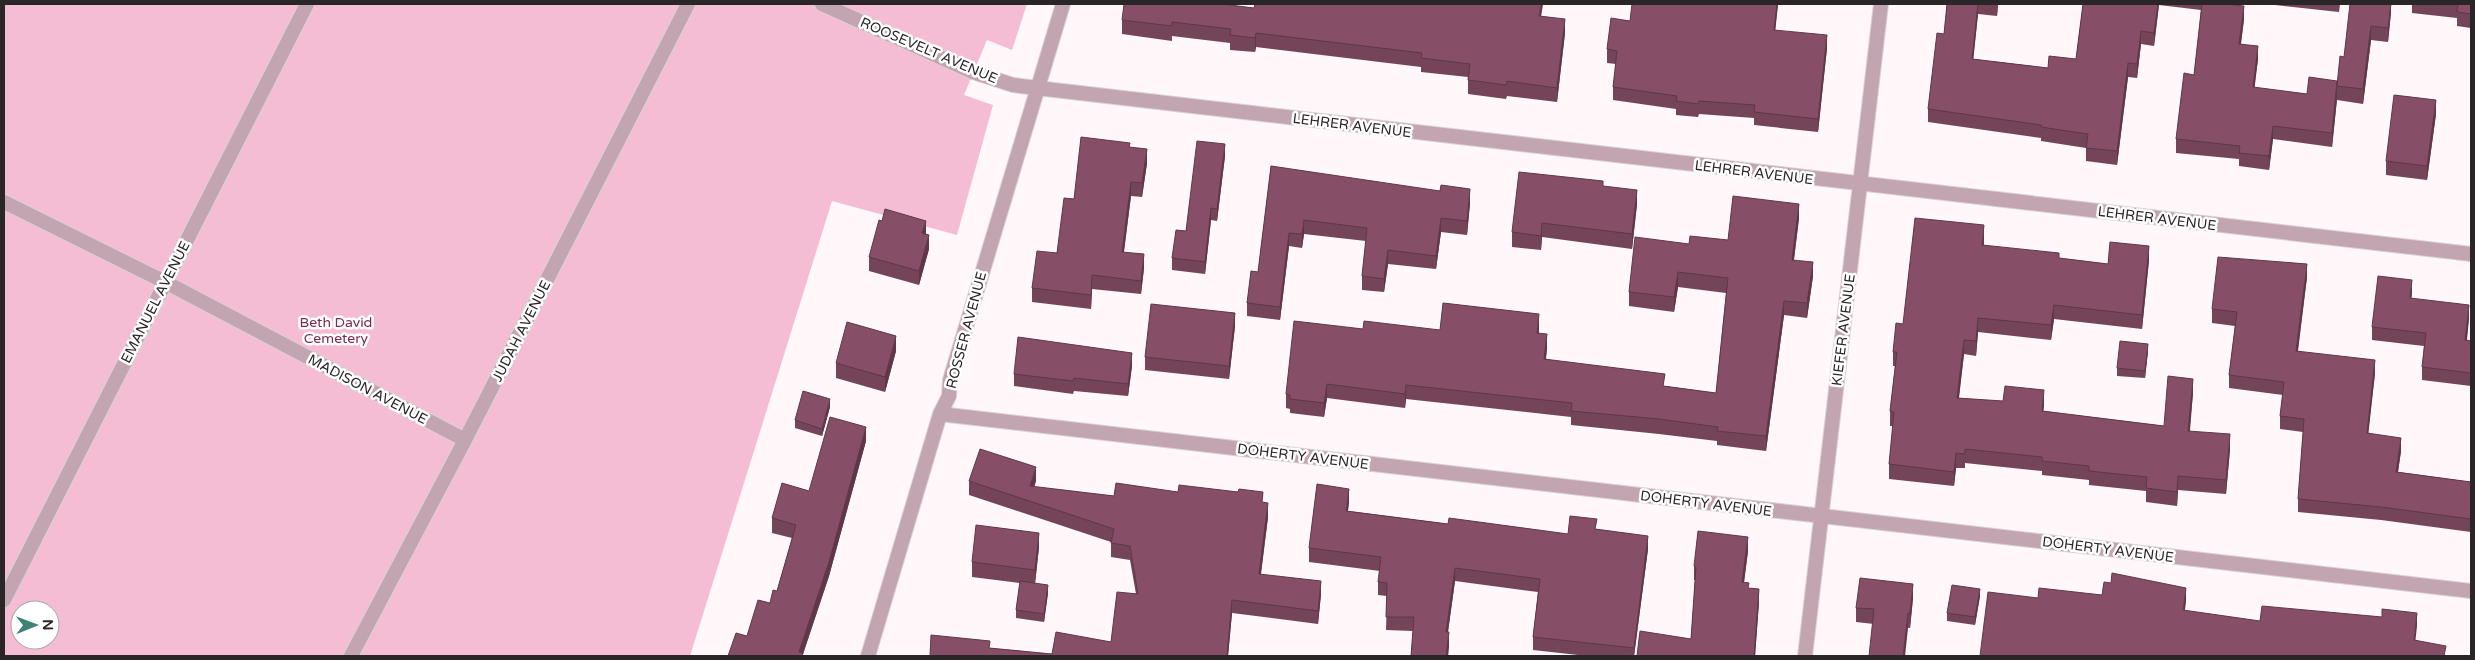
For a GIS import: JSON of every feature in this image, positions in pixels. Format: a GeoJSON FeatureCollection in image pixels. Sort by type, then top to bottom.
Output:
{"type":"FeatureCollection","features":[{"type":"Feature","properties":{"kind":"street","name":"EMANUEL AVENUE"},"geometry":{"type":"LineString","coordinates":[[4,600],[307,4]]}},
{"type":"Feature","properties":{"kind":"street","name":"JUDAH AVENUE"},"geometry":{"type":"LineString","coordinates":[[351,656],[466,440],[688,4]]}},
{"type":"Feature","properties":{"kind":"street","name":"ROOSEVELT AVENUE"},"geometry":{"type":"LineString","coordinates":[[822,4],[973,72],[1013,85],[1037,88]]}},
{"type":"Feature","properties":{"kind":"street","name":"ROSSER AVENUE"},"geometry":{"type":"LineString","coordinates":[[868,656],[940,414],[948,396],[950,380],[979,277],[1063,4]]}},
{"type":"Feature","properties":{"kind":"street","name":"KIEFER AVENUE"},"geometry":{"type":"LineString","coordinates":[[1805,656],[1881,4]]}},
{"type":"Feature","properties":{"kind":"street","name":"LEHRER AVENUE"},"geometry":{"type":"LineString","coordinates":[[1037,88],[2471,254]]}},
{"type":"Feature","properties":{"kind":"street","name":"MADISON AVENUE"},"geometry":{"type":"LineString","coordinates":[[4,202],[165,282],[466,440]]}},
{"type":"Feature","properties":{"kind":"street","name":"DOHERTY AVENUE"},"geometry":{"type":"LineString","coordinates":[[940,414],[2471,591]]}},
{"type":"Feature","properties":{"kind":"green space","name":"Beth David Cemetery"},"geometry":{"type":"Polygon","coordinates":[[[4,4],[1027,4],[1012,50],[987,40],[964,95],[993,105],[957,235],[832,201],[690,656],[4,656],[4,4]]]}},
{"type":"Feature","properties":{"kind":"building"},"geometry":{"type":"Polygon","coordinates":[[[1124,4],[1222,4],[1254,8],[1255,4],[1541,4],[1539,16],[1565,19],[1557,88],[1507,81],[1506,85],[1468,80],[1470,64],[1421,58],[1422,53],[1256,33],[1255,38],[1230,35],[1231,29],[1172,22],[1172,26],[1122,20],[1124,4]]]}},
{"type":"Feature","properties":{"kind":"building"},"geometry":{"type":"Polygon","coordinates":[[[1632,4],[1777,4],[1774,30],[1827,35],[1818,119],[1754,112],[1755,105],[1699,101],[1698,104],[1676,101],[1677,96],[1613,87],[1617,51],[1607,49],[1611,18],[1630,21],[1632,4]]]}},
{"type":"Feature","properties":{"kind":"building"},"geometry":{"type":"Polygon","coordinates":[[[1947,4],[1978,4],[1972,59],[2048,68],[2049,56],[2076,59],[2083,4],[2158,4],[2154,33],[2141,31],[2137,64],[2128,63],[2117,151],[2086,148],[2088,134],[2041,127],[2041,125],[1928,109],[1937,33],[1944,34],[1947,4]]]}},
{"type":"Feature","properties":{"kind":"building"},"geometry":{"type":"Polygon","coordinates":[[[2202,4],[2244,6],[2239,44],[2258,46],[2253,87],[2307,94],[2309,77],[2337,81],[2332,133],[2273,126],[2269,156],[2239,153],[2240,146],[2176,139],[2184,73],[2194,75],[2202,4]]]}},
{"type":"Feature","properties":{"kind":"building"},"geometry":{"type":"Polygon","coordinates":[[[2350,4],[2391,4],[2388,28],[2371,26],[2363,89],[2337,86],[2340,56],[2344,57],[2350,4]]]}},
{"type":"Feature","properties":{"kind":"building"},"geometry":{"type":"Polygon","coordinates":[[[2458,4],[2471,4],[2471,14],[2457,12],[2458,4]]]}},
{"type":"Feature","properties":{"kind":"building"},"geometry":{"type":"Polygon","coordinates":[[[2394,95],[2436,100],[2427,166],[2386,161],[2394,95]]]}},
{"type":"Feature","properties":{"kind":"building"},"geometry":{"type":"Polygon","coordinates":[[[1081,137],[1130,143],[1129,147],[1147,149],[1142,183],[1131,182],[1122,252],[1144,254],[1141,281],[1092,275],[1091,295],[1032,288],[1037,251],[1057,253],[1064,198],[1074,199],[1081,137]]]}},
{"type":"Feature","properties":{"kind":"building"},"geometry":{"type":"Polygon","coordinates":[[[1197,141],[1225,144],[1217,209],[1211,208],[1205,262],[1172,258],[1176,230],[1186,231],[1197,141]]]}},
{"type":"Feature","properties":{"kind":"building"},"geometry":{"type":"Polygon","coordinates":[[[1271,166],[1440,191],[1441,185],[1470,189],[1467,221],[1441,218],[1436,256],[1388,250],[1384,279],[1362,276],[1367,228],[1304,220],[1302,234],[1289,233],[1280,307],[1247,303],[1251,271],[1258,272],[1271,166]]]}},
{"type":"Feature","properties":{"kind":"building"},"geometry":{"type":"Polygon","coordinates":[[[1519,172],[1603,181],[1603,186],[1637,190],[1632,234],[1542,223],[1541,236],[1512,232],[1519,172]]]}},
{"type":"Feature","properties":{"kind":"building"},"geometry":{"type":"Polygon","coordinates":[[[1733,196],[1799,204],[1792,260],[1813,262],[1807,303],[1784,301],[1766,436],[1717,431],[1718,427],[1659,419],[1571,411],[1572,403],[1406,385],[1405,394],[1327,384],[1324,403],[1290,399],[1290,395],[1286,394],[1294,321],[1363,329],[1364,321],[1440,330],[1443,303],[1539,314],[1537,333],[1547,334],[1544,359],[1665,374],[1663,386],[1716,393],[1728,278],[1678,272],[1674,297],[1629,292],[1635,237],[1689,244],[1690,236],[1728,240],[1733,196]]]}},
{"type":"Feature","properties":{"kind":"building"},"geometry":{"type":"Polygon","coordinates":[[[885,209],[926,221],[922,233],[929,235],[919,271],[869,257],[879,220],[882,221],[885,209]]]}},
{"type":"Feature","properties":{"kind":"building"},"geometry":{"type":"Polygon","coordinates":[[[1915,218],[1984,225],[1982,245],[2059,253],[2059,258],[2108,264],[2110,242],[2149,246],[2142,315],[2054,305],[2051,325],[1978,318],[1976,341],[1964,340],[1957,398],[2003,401],[2005,386],[2044,390],[2042,411],[2164,426],[2168,376],[2193,379],[2188,431],[2230,434],[2226,480],[2178,476],[2177,492],[2146,488],[2147,477],[2089,471],[2089,466],[2042,461],[2042,457],[1965,449],[1965,454],[1956,453],[1954,472],[1889,464],[1894,412],[1890,411],[1897,352],[1893,352],[1896,323],[1903,324],[1915,218]]]}},
{"type":"Feature","properties":{"kind":"building"},"geometry":{"type":"Polygon","coordinates":[[[2218,257],[2307,264],[2296,351],[2375,360],[2367,433],[2401,438],[2396,472],[2471,482],[2471,519],[2381,507],[2298,499],[2304,419],[2280,416],[2284,382],[2229,375],[2237,312],[2212,309],[2218,257]]]}},
{"type":"Feature","properties":{"kind":"building"},"geometry":{"type":"Polygon","coordinates":[[[2378,276],[2412,280],[2410,298],[2469,305],[2465,340],[2471,341],[2471,373],[2422,367],[2426,333],[2372,327],[2378,276]]]}},
{"type":"Feature","properties":{"kind":"building"},"geometry":{"type":"Polygon","coordinates":[[[1151,304],[1235,313],[1229,366],[1145,357],[1151,304]]]}},
{"type":"Feature","properties":{"kind":"building"},"geometry":{"type":"Polygon","coordinates":[[[847,322],[896,336],[885,377],[836,363],[847,322]]]}},
{"type":"Feature","properties":{"kind":"building"},"geometry":{"type":"Polygon","coordinates":[[[1018,337],[1132,353],[1128,384],[1074,378],[1073,381],[1014,374],[1018,337]]]}},
{"type":"Feature","properties":{"kind":"building"},"geometry":{"type":"Polygon","coordinates":[[[2120,341],[2148,344],[2145,371],[2117,368],[2120,341]]]}},
{"type":"Feature","properties":{"kind":"building"},"geometry":{"type":"Polygon","coordinates":[[[803,391],[830,399],[822,429],[795,420],[803,391]]]}},
{"type":"Feature","properties":{"kind":"building"},"geometry":{"type":"Polygon","coordinates":[[[830,417],[866,427],[829,562],[799,652],[803,653],[802,656],[728,656],[736,633],[747,636],[758,600],[770,603],[773,590],[777,591],[796,525],[772,518],[782,483],[809,491],[830,417]]]}},
{"type":"Feature","properties":{"kind":"building"},"geometry":{"type":"Polygon","coordinates":[[[980,449],[1036,467],[1030,486],[1114,496],[1116,483],[1178,492],[1179,485],[1238,492],[1239,489],[1263,492],[1262,502],[1268,503],[1259,574],[1321,581],[1318,611],[1232,600],[1227,656],[930,656],[931,635],[990,641],[989,648],[1052,654],[1056,632],[1111,642],[1117,592],[1138,594],[1130,546],[1111,543],[1114,529],[969,481],[980,449]]]}},
{"type":"Feature","properties":{"kind":"building"},"geometry":{"type":"Polygon","coordinates":[[[1317,484],[1349,489],[1346,511],[1448,524],[1449,518],[1568,534],[1570,516],[1597,519],[1595,529],[1648,536],[1634,648],[1533,637],[1540,579],[1455,568],[1446,632],[1449,632],[1446,656],[1411,656],[1414,617],[1386,617],[1387,583],[1378,582],[1381,557],[1309,548],[1317,484]]]}},
{"type":"Feature","properties":{"kind":"building"},"geometry":{"type":"Polygon","coordinates":[[[976,525],[1039,533],[1035,570],[972,562],[976,525]]]}},
{"type":"Feature","properties":{"kind":"building"},"geometry":{"type":"Polygon","coordinates":[[[1698,531],[1748,537],[1742,582],[1749,583],[1748,588],[1759,589],[1754,656],[1637,656],[1640,631],[1691,639],[1696,567],[1694,566],[1698,531]]]}},
{"type":"Feature","properties":{"kind":"building"},"geometry":{"type":"Polygon","coordinates":[[[2112,573],[2186,588],[2183,610],[2260,621],[2262,606],[2382,617],[2382,609],[2417,613],[2414,640],[2446,646],[2444,656],[1980,656],[1988,592],[2038,598],[2039,588],[2102,595],[2104,582],[2111,583],[2112,573]]]}},
{"type":"Feature","properties":{"kind":"building"},"geometry":{"type":"Polygon","coordinates":[[[1860,578],[1913,584],[1903,656],[1869,656],[1874,609],[1856,608],[1860,578]]]}},
{"type":"Feature","properties":{"kind":"building"},"geometry":{"type":"Polygon","coordinates":[[[1020,581],[1048,585],[1044,614],[1016,610],[1020,581]]]}},
{"type":"Feature","properties":{"kind":"building"},"geometry":{"type":"Polygon","coordinates":[[[1952,585],[1980,589],[1975,617],[1947,613],[1952,585]]]}}]}
